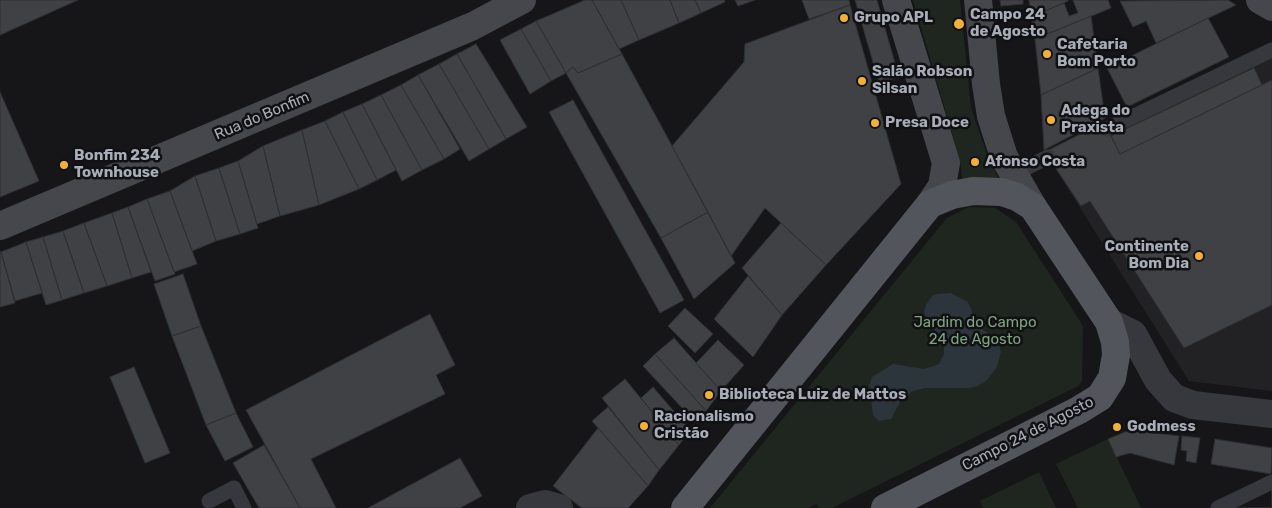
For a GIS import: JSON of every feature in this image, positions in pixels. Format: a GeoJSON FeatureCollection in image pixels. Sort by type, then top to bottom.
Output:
{"type":"FeatureCollection","features":[{"type":"Feature","properties":{"kind":"main road","name":"Rua do Bonfim"},"geometry":{"type":"LineString","coordinates":[[0,226],[473,26],[522,0]]}},
{"type":"Feature","properties":{"kind":"main road","name":"Campo 24 de Agosto"},"geometry":{"type":"LineString","coordinates":[[685,508],[930,204],[942,186],[946,163],[896,0]]}},
{"type":"Feature","properties":{"kind":"main road","name":"Campo 24 de Agosto"},"geometry":{"type":"LineString","coordinates":[[884,508],[1079,410],[1100,397],[1108,386],[1116,366],[1115,342],[1109,322],[1033,207],[1004,157],[991,116],[978,0]]}},
{"type":"Feature","properties":{"kind":"main road"},"geometry":{"type":"LineString","coordinates":[[1260,0],[1272,7]]}},
{"type":"Feature","properties":{"kind":"main road","name":"Campo 24 de Agosto"},"geometry":{"type":"LineString","coordinates":[[930,204],[952,195],[983,191],[1002,192],[1017,196],[1033,207]]}},
{"type":"Feature","properties":{"kind":"street","name":"Campo 24 de Agosto"},"geometry":{"type":"LineString","coordinates":[[1109,322],[1132,334],[1158,380],[1174,398],[1193,405],[1272,414]]}},
{"type":"Feature","properties":{"kind":"street"},"geometry":{"type":"LineString","coordinates":[[530,508],[545,504],[559,508]]}},
{"type":"Feature","properties":{"kind":"lane"},"geometry":{"type":"LineString","coordinates":[[1107,129],[1145,115],[1272,50]]}},
{"type":"Feature","properties":{"kind":"lane"},"geometry":{"type":"LineString","coordinates":[[1014,174],[1048,157]]}},
{"type":"Feature","properties":{"kind":"lane"},"geometry":{"type":"LineString","coordinates":[[1218,508],[1272,482]]}},
{"type":"Feature","properties":{"kind":"lane"},"geometry":{"type":"LineString","coordinates":[[210,501],[234,488],[244,508]]}},
{"type":"Feature","properties":{"kind":"shaded area","name":"Continente Bom Dia"},"geometry":{"type":"Polygon","coordinates":[[[1272,41],[1272,391],[1189,381],[1045,152],[1272,41]]]}},
{"type":"Feature","properties":{"kind":"shaded area"},"geometry":{"type":"Polygon","coordinates":[[[951,293],[968,302],[977,324],[998,342],[1001,352],[997,367],[987,380],[978,386],[968,388],[925,388],[913,391],[901,400],[891,419],[879,421],[873,415],[869,386],[872,377],[893,364],[924,369],[939,364],[944,354],[944,342],[937,332],[929,326],[924,312],[932,296],[951,293]]]}},
{"type":"Feature","properties":{"kind":"green space"},"geometry":{"type":"Polygon","coordinates":[[[913,0],[960,0],[971,108],[987,155],[1000,182],[962,181],[961,167],[913,0]]]}},
{"type":"Feature","properties":{"kind":"green space","name":"Jardim do Campo 24 de Agosto"},"geometry":{"type":"Polygon","coordinates":[[[969,207],[995,208],[1016,222],[1083,326],[1082,381],[1078,386],[832,508],[819,508],[817,504],[808,508],[710,508],[947,218],[969,207]]]}},
{"type":"Feature","properties":{"kind":"green space"},"geometry":{"type":"Polygon","coordinates":[[[1108,439],[1141,508],[1078,508],[1056,464],[1108,439]]]}},
{"type":"Feature","properties":{"kind":"green space"},"geometry":{"type":"Polygon","coordinates":[[[1039,472],[1056,508],[983,508],[980,501],[1039,472]]]}},
{"type":"Feature","properties":{"kind":"building"},"geometry":{"type":"Polygon","coordinates":[[[0,0],[78,0],[0,35],[0,0]]]}},
{"type":"Feature","properties":{"kind":"building"},"geometry":{"type":"Polygon","coordinates":[[[585,0],[592,0],[622,54],[578,73],[573,67],[566,73],[536,21],[585,0]]]}},
{"type":"Feature","properties":{"kind":"building"},"geometry":{"type":"Polygon","coordinates":[[[592,0],[621,0],[639,40],[619,49],[592,0]]]}},
{"type":"Feature","properties":{"kind":"building"},"geometry":{"type":"Polygon","coordinates":[[[621,0],[670,0],[679,23],[639,40],[621,0]]]}},
{"type":"Feature","properties":{"kind":"building"},"geometry":{"type":"Polygon","coordinates":[[[670,0],[695,0],[701,13],[679,23],[670,0]]]}},
{"type":"Feature","properties":{"kind":"building"},"geometry":{"type":"Polygon","coordinates":[[[695,0],[724,0],[725,2],[701,13],[695,0]]]}},
{"type":"Feature","properties":{"kind":"building"},"geometry":{"type":"Polygon","coordinates":[[[735,0],[755,0],[738,6],[735,0]]]}},
{"type":"Feature","properties":{"kind":"building"},"geometry":{"type":"Polygon","coordinates":[[[802,0],[849,0],[850,5],[809,19],[802,0]]]}},
{"type":"Feature","properties":{"kind":"building"},"geometry":{"type":"Polygon","coordinates":[[[855,0],[877,0],[899,77],[879,83],[855,0]]]}},
{"type":"Feature","properties":{"kind":"building"},"geometry":{"type":"Polygon","coordinates":[[[1000,0],[1023,0],[1023,4],[1001,6],[1000,0]]]}},
{"type":"Feature","properties":{"kind":"building"},"geometry":{"type":"Polygon","coordinates":[[[1029,0],[1068,0],[1068,1],[1031,17],[1029,0]]]}},
{"type":"Feature","properties":{"kind":"building"},"geometry":{"type":"Polygon","coordinates":[[[1073,0],[1108,0],[1111,8],[1035,39],[1031,17],[1064,3],[1069,16],[1078,13],[1073,0]]]}},
{"type":"Feature","properties":{"kind":"building"},"geometry":{"type":"Polygon","coordinates":[[[1228,0],[1236,5],[1156,43],[1146,21],[1133,27],[1120,1],[1228,0]]]}},
{"type":"Feature","properties":{"kind":"building"},"geometry":{"type":"Polygon","coordinates":[[[850,5],[901,184],[826,265],[765,208],[731,256],[672,146],[744,62],[745,44],[850,5]]]}},
{"type":"Feature","properties":{"kind":"building"},"geometry":{"type":"Polygon","coordinates":[[[1091,16],[1098,68],[1041,95],[1035,39],[1091,16]]]}},
{"type":"Feature","properties":{"kind":"building"},"geometry":{"type":"Polygon","coordinates":[[[1208,18],[1229,57],[1127,107],[1107,68],[1208,18]]]}},
{"type":"Feature","properties":{"kind":"building"},"geometry":{"type":"Polygon","coordinates":[[[536,21],[566,73],[551,81],[521,29],[536,21]]]}},
{"type":"Feature","properties":{"kind":"building"},"geometry":{"type":"Polygon","coordinates":[[[521,29],[551,81],[530,94],[500,40],[521,29]]]}},
{"type":"Feature","properties":{"kind":"building"},"geometry":{"type":"Polygon","coordinates":[[[476,44],[527,127],[506,139],[457,54],[476,44]]]}},
{"type":"Feature","properties":{"kind":"building"},"geometry":{"type":"Polygon","coordinates":[[[457,54],[506,139],[489,149],[439,64],[457,54]]]}},
{"type":"Feature","properties":{"kind":"building"},"geometry":{"type":"Polygon","coordinates":[[[622,54],[708,212],[661,238],[566,73],[573,67],[578,73],[622,54]]]}},
{"type":"Feature","properties":{"kind":"building"},"geometry":{"type":"Polygon","coordinates":[[[439,64],[489,149],[469,161],[418,75],[439,64]]]}},
{"type":"Feature","properties":{"kind":"building"},"geometry":{"type":"Polygon","coordinates":[[[1098,68],[1105,118],[1044,150],[1041,95],[1098,68]]]}},
{"type":"Feature","properties":{"kind":"building"},"geometry":{"type":"Polygon","coordinates":[[[1254,68],[1262,85],[1120,154],[1111,136],[1254,68]]]}},
{"type":"Feature","properties":{"kind":"building"},"geometry":{"type":"Polygon","coordinates":[[[418,75],[460,149],[444,159],[401,85],[418,75]]]}},
{"type":"Feature","properties":{"kind":"building","name":"Continente Bom Dia"},"geometry":{"type":"Polygon","coordinates":[[[1272,80],[1272,305],[1184,348],[1090,201],[1081,206],[1045,152],[1104,122],[1120,154],[1272,80]]]}},
{"type":"Feature","properties":{"kind":"building"},"geometry":{"type":"Polygon","coordinates":[[[401,85],[444,159],[422,170],[381,95],[401,85]]]}},
{"type":"Feature","properties":{"kind":"building"},"geometry":{"type":"Polygon","coordinates":[[[0,92],[39,181],[0,197],[0,92]]]}},
{"type":"Feature","properties":{"kind":"building"},"geometry":{"type":"Polygon","coordinates":[[[381,95],[422,170],[402,181],[362,104],[381,95]]]}},
{"type":"Feature","properties":{"kind":"building"},"geometry":{"type":"Polygon","coordinates":[[[573,100],[684,300],[660,313],[549,112],[573,100]]]}},
{"type":"Feature","properties":{"kind":"building"},"geometry":{"type":"Polygon","coordinates":[[[362,104],[396,170],[377,180],[343,112],[362,104]]]}},
{"type":"Feature","properties":{"kind":"building"},"geometry":{"type":"Polygon","coordinates":[[[343,112],[377,180],[359,189],[325,121],[343,112]]]}},
{"type":"Feature","properties":{"kind":"building"},"geometry":{"type":"Polygon","coordinates":[[[325,121],[359,189],[319,205],[302,130],[325,121]]]}},
{"type":"Feature","properties":{"kind":"building"},"geometry":{"type":"Polygon","coordinates":[[[302,130],[319,205],[280,216],[263,146],[302,130]]]}},
{"type":"Feature","properties":{"kind":"building"},"geometry":{"type":"Polygon","coordinates":[[[263,146],[280,216],[257,224],[238,161],[263,146]]]}},
{"type":"Feature","properties":{"kind":"building"},"geometry":{"type":"Polygon","coordinates":[[[238,161],[258,228],[240,234],[219,168],[238,161]]]}},
{"type":"Feature","properties":{"kind":"building"},"geometry":{"type":"Polygon","coordinates":[[[219,168],[240,234],[216,241],[195,176],[219,168]]]}},
{"type":"Feature","properties":{"kind":"building"},"geometry":{"type":"Polygon","coordinates":[[[195,176],[216,241],[192,251],[170,191],[195,176]]]}},
{"type":"Feature","properties":{"kind":"building"},"geometry":{"type":"Polygon","coordinates":[[[170,191],[197,264],[174,272],[147,199],[170,191]]]}},
{"type":"Feature","properties":{"kind":"building"},"geometry":{"type":"Polygon","coordinates":[[[147,199],[175,274],[155,281],[128,207],[147,199]]]}},
{"type":"Feature","properties":{"kind":"building"},"geometry":{"type":"Polygon","coordinates":[[[128,207],[151,272],[132,278],[112,213],[128,207]]]}},
{"type":"Feature","properties":{"kind":"building"},"geometry":{"type":"Polygon","coordinates":[[[708,212],[735,263],[694,299],[661,238],[708,212]]]}},
{"type":"Feature","properties":{"kind":"building"},"geometry":{"type":"Polygon","coordinates":[[[112,213],[132,278],[107,286],[84,223],[112,213]]]}},
{"type":"Feature","properties":{"kind":"building"},"geometry":{"type":"Polygon","coordinates":[[[84,223],[107,286],[84,293],[63,231],[84,223]]]}},
{"type":"Feature","properties":{"kind":"building"},"geometry":{"type":"Polygon","coordinates":[[[781,223],[826,265],[782,315],[742,268],[781,223]]]}},
{"type":"Feature","properties":{"kind":"building"},"geometry":{"type":"Polygon","coordinates":[[[63,231],[84,293],[62,300],[43,237],[63,231]]]}},
{"type":"Feature","properties":{"kind":"building"},"geometry":{"type":"Polygon","coordinates":[[[43,237],[62,300],[46,305],[26,242],[43,237]]]}},
{"type":"Feature","properties":{"kind":"building"},"geometry":{"type":"Polygon","coordinates":[[[26,242],[42,293],[15,301],[1,252],[26,242]]]}},
{"type":"Feature","properties":{"kind":"building"},"geometry":{"type":"Polygon","coordinates":[[[0,252],[15,303],[0,307],[0,252]]]}},
{"type":"Feature","properties":{"kind":"building"},"geometry":{"type":"Polygon","coordinates":[[[183,274],[201,326],[172,336],[154,284],[183,274]]]}},
{"type":"Feature","properties":{"kind":"building"},"geometry":{"type":"Polygon","coordinates":[[[748,276],[782,315],[753,357],[714,319],[748,276]]]}},
{"type":"Feature","properties":{"kind":"building"},"geometry":{"type":"Polygon","coordinates":[[[685,308],[713,334],[695,353],[668,326],[685,308]]]}},
{"type":"Feature","properties":{"kind":"building"},"geometry":{"type":"Polygon","coordinates":[[[430,314],[455,365],[436,375],[445,394],[311,459],[336,508],[300,508],[246,410],[430,314]]]}},
{"type":"Feature","properties":{"kind":"building"},"geometry":{"type":"Polygon","coordinates":[[[201,326],[236,413],[206,425],[172,336],[201,326]]]}},
{"type":"Feature","properties":{"kind":"building"},"geometry":{"type":"Polygon","coordinates":[[[674,338],[721,391],[706,411],[655,354],[674,338]]]}},
{"type":"Feature","properties":{"kind":"building"},"geometry":{"type":"Polygon","coordinates":[[[718,340],[744,365],[721,391],[696,363],[718,340]]]}},
{"type":"Feature","properties":{"kind":"building"},"geometry":{"type":"Polygon","coordinates":[[[655,354],[706,411],[697,424],[643,366],[655,354]]]}},
{"type":"Feature","properties":{"kind":"building"},"geometry":{"type":"Polygon","coordinates":[[[134,367],[170,453],[145,463],[110,377],[134,367]]]}},
{"type":"Feature","properties":{"kind":"building","name":"Racionalismo Cristão"},"geometry":{"type":"Polygon","coordinates":[[[625,379],[679,445],[659,470],[602,398],[625,379]]]}},
{"type":"Feature","properties":{"kind":"building"},"geometry":{"type":"Polygon","coordinates":[[[653,387],[690,430],[679,445],[641,398],[653,387]]]}},
{"type":"Feature","properties":{"kind":"building"},"geometry":{"type":"Polygon","coordinates":[[[608,407],[659,470],[648,486],[592,421],[608,407]]]}},
{"type":"Feature","properties":{"kind":"building"},"geometry":{"type":"Polygon","coordinates":[[[236,413],[253,447],[225,461],[206,425],[236,413]]]}},
{"type":"Feature","properties":{"kind":"building"},"geometry":{"type":"Polygon","coordinates":[[[598,428],[648,486],[628,508],[582,508],[553,486],[598,428]]]}},
{"type":"Feature","properties":{"kind":"building"},"geometry":{"type":"Polygon","coordinates":[[[1130,430],[1179,436],[1174,465],[1130,453],[1116,457],[1108,439],[1130,430]]]}},
{"type":"Feature","properties":{"kind":"building"},"geometry":{"type":"Polygon","coordinates":[[[1182,436],[1200,438],[1196,463],[1186,461],[1187,451],[1181,450],[1182,436]]]}},
{"type":"Feature","properties":{"kind":"building"},"geometry":{"type":"Polygon","coordinates":[[[1215,439],[1272,448],[1271,474],[1211,464],[1215,439]]]}},
{"type":"Feature","properties":{"kind":"building"},"geometry":{"type":"Polygon","coordinates":[[[264,445],[300,508],[259,508],[233,463],[264,445]]]}},
{"type":"Feature","properties":{"kind":"building"},"geometry":{"type":"Polygon","coordinates":[[[460,458],[482,496],[460,508],[368,508],[460,458]]]}},
{"type":"Feature","properties":{"kind":"building"},"geometry":{"type":"Polygon","coordinates":[[[1272,489],[1272,508],[1231,508],[1272,489]]]}},
{"type":"Feature","properties":{"kind":"building"},"geometry":{"type":"Polygon","coordinates":[[[1272,489],[1272,508],[1231,508],[1272,489]]]}},
{"type":"Feature","properties":{"kind":"place","name":"Grupo APL"},"geometry":{"type":"Point","coordinates":[844,18]}},
{"type":"Feature","properties":{"kind":"place","name":"Campo 24 de Agosto"},"geometry":{"type":"Point","coordinates":[959,24]}},
{"type":"Feature","properties":{"kind":"place","name":"Cafetaria Bom Porto"},"geometry":{"type":"Point","coordinates":[1047,54]}},
{"type":"Feature","properties":{"kind":"place","name":"Salão Robson Silsan"},"geometry":{"type":"Point","coordinates":[862,81]}},
{"type":"Feature","properties":{"kind":"place","name":"Adega do Praxista"},"geometry":{"type":"Point","coordinates":[1051,120]}},
{"type":"Feature","properties":{"kind":"place","name":"Presa Doce"},"geometry":{"type":"Point","coordinates":[875,123]}},
{"type":"Feature","properties":{"kind":"place","name":"Afonso Costa"},"geometry":{"type":"Point","coordinates":[975,162]}},
{"type":"Feature","properties":{"kind":"place","name":"Bonfim 234 Townhouse"},"geometry":{"type":"Point","coordinates":[64,165]}},
{"type":"Feature","properties":{"kind":"place","name":"Continente Bom Dia"},"geometry":{"type":"Point","coordinates":[1199,256]}},
{"type":"Feature","properties":{"kind":"place","name":"Biblioteca Luiz de Mattos"},"geometry":{"type":"Point","coordinates":[709,395]}},
{"type":"Feature","properties":{"kind":"place","name":"Racionalismo Cristão"},"geometry":{"type":"Point","coordinates":[644,426]}},
{"type":"Feature","properties":{"kind":"place","name":"Godmess"},"geometry":{"type":"Point","coordinates":[1117,427]}}]}
